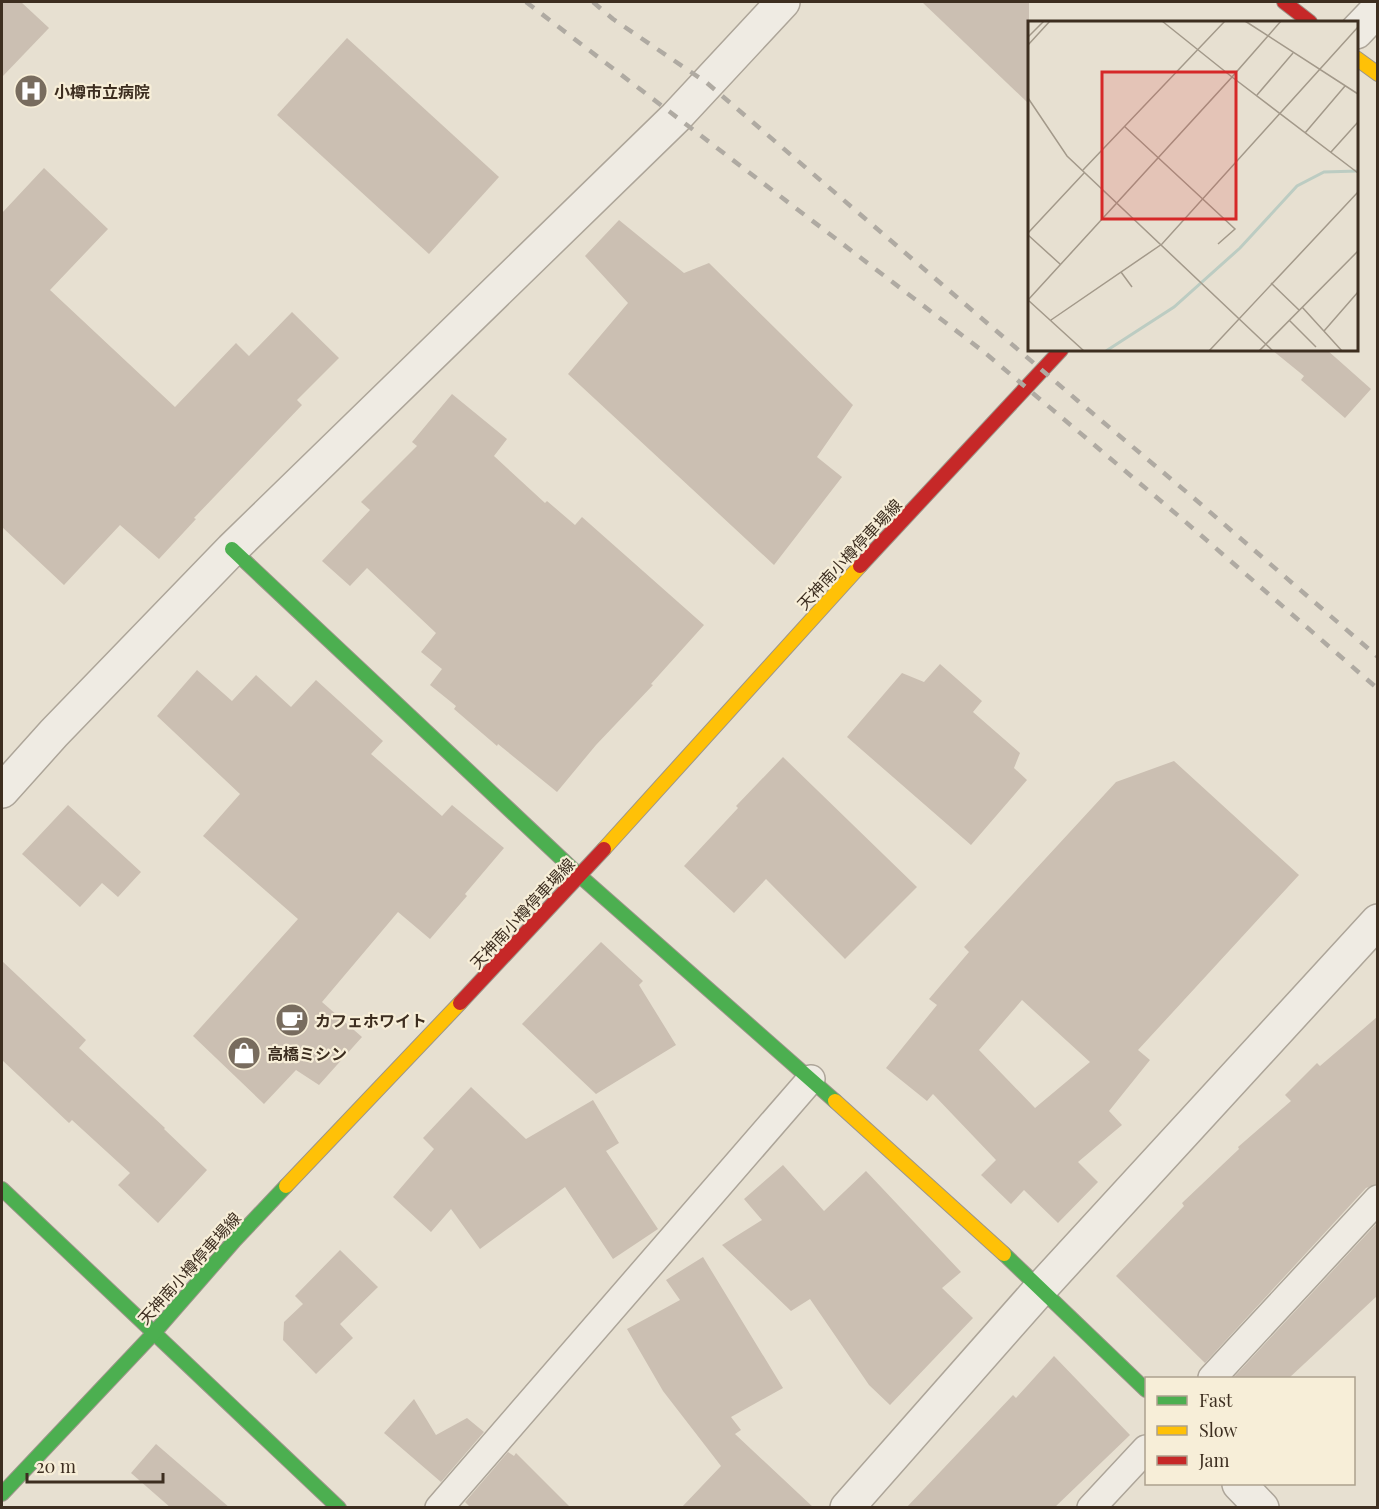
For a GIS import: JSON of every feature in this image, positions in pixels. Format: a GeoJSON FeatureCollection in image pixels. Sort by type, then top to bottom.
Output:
{"type":"FeatureCollection","features":[{"type":"Feature","properties":{"kind":"street"},"geometry":{"type":"LineString","coordinates":[[2,791],[54,733],[232,549],[676,117],[783,2]]}},
{"type":"Feature","properties":{"kind":"street"},"geometry":{"type":"LineString","coordinates":[[1284,2],[1309,21]]}},
{"type":"Feature","properties":{"kind":"street"},"geometry":{"type":"LineString","coordinates":[[1358,30],[1377,9]]}},
{"type":"Feature","properties":{"kind":"street"},"geometry":{"type":"LineString","coordinates":[[1358,60],[1377,74]]}},
{"type":"Feature","properties":{"kind":"street","name":"天神南小樽停車場線"},"geometry":{"type":"LineString","coordinates":[[2,1494],[153,1334],[235,1240],[580,876],[813,616],[1060,351]]}},
{"type":"Feature","properties":{"kind":"street"},"geometry":{"type":"LineString","coordinates":[[232,549],[580,876],[811,1079],[1041,1288],[1145,1389]]}},
{"type":"Feature","properties":{"kind":"street"},"geometry":{"type":"LineString","coordinates":[[847,1508],[1041,1288],[1377,921]]}},
{"type":"Feature","properties":{"kind":"street"},"geometry":{"type":"LineString","coordinates":[[2,1189],[339,1508]]}},
{"type":"Feature","properties":{"kind":"street"},"geometry":{"type":"LineString","coordinates":[[1240,1485],[1262,1508]]}},
{"type":"Feature","properties":{"kind":"lane"},"geometry":{"type":"LineString","coordinates":[[439,1508],[811,1079]]}},
{"type":"Feature","properties":{"kind":"lane"},"geometry":{"type":"LineString","coordinates":[[1213,1377],[1377,1199]]}},
{"type":"Feature","properties":{"kind":"lane"},"geometry":{"type":"LineString","coordinates":[[1091,1508],[1145,1450]]}},
{"type":"Feature","properties":{"kind":"building","name":"小樽市立病院"},"geometry":{"type":"Polygon","coordinates":[[[2,2],[21,2],[49,28],[2,77],[2,2]]]}},
{"type":"Feature","properties":{"kind":"building"},"geometry":{"type":"Polygon","coordinates":[[[922,2],[1029,2],[1028,103],[922,2]]]}},
{"type":"Feature","properties":{"kind":"building"},"geometry":{"type":"Polygon","coordinates":[[[347,38],[499,177],[429,254],[277,115],[347,38]]]}},
{"type":"Feature","properties":{"kind":"building"},"geometry":{"type":"Polygon","coordinates":[[[44,168],[108,229],[50,290],[175,407],[236,343],[249,356],[292,312],[339,358],[297,400],[302,405],[194,518],[196,519],[159,559],[120,525],[64,585],[2,527],[2,213],[44,168]]]}},
{"type":"Feature","properties":{"kind":"building"},"geometry":{"type":"Polygon","coordinates":[[[619,220],[684,273],[709,263],[853,405],[817,457],[842,477],[774,565],[568,374],[628,303],[585,256],[619,220]]]}},
{"type":"Feature","properties":{"kind":"building"},"geometry":{"type":"Polygon","coordinates":[[[1273,351],[1328,351],[1371,389],[1345,418],[1301,380],[1304,376],[1273,351]]]}},
{"type":"Feature","properties":{"kind":"building"},"geometry":{"type":"Polygon","coordinates":[[[452,394],[507,439],[494,456],[545,503],[547,501],[575,525],[582,517],[704,625],[557,792],[498,744],[497,746],[454,709],[456,706],[430,685],[442,669],[421,652],[436,633],[367,568],[350,586],[322,561],[370,510],[361,502],[417,446],[412,442],[452,394]]]}},
{"type":"Feature","properties":{"kind":"building"},"geometry":{"type":"Polygon","coordinates":[[[940,664],[982,701],[973,712],[1020,753],[1014,768],[1027,780],[971,845],[847,737],[902,673],[924,682],[940,664]]]}},
{"type":"Feature","properties":{"kind":"building"},"geometry":{"type":"Polygon","coordinates":[[[197,670],[232,701],[256,675],[291,707],[316,680],[383,741],[371,754],[442,816],[452,805],[504,848],[430,939],[398,912],[322,1002],[362,1037],[319,1085],[296,1070],[264,1104],[193,1036],[298,919],[203,836],[240,794],[157,716],[197,670]]]}},
{"type":"Feature","properties":{"kind":"building"},"geometry":{"type":"Polygon","coordinates":[[[783,757],[917,887],[845,959],[766,879],[734,913],[684,866],[738,808],[736,806],[783,757]]]}},
{"type":"Feature","properties":{"kind":"building"},"geometry":{"type":"Polygon","coordinates":[[[1174,761],[1299,875],[1138,1050],[1150,1060],[1109,1111],[1122,1125],[1078,1162],[1098,1182],[1058,1223],[1024,1190],[1011,1204],[981,1175],[996,1160],[933,1094],[927,1101],[886,1068],[937,1005],[929,999],[969,952],[964,947],[1116,782],[1174,761]],[[1022,1000],[979,1050],[1035,1108],[1090,1062],[1022,1000]]]}},
{"type":"Feature","properties":{"kind":"building"},"geometry":{"type":"Polygon","coordinates":[[[68,805],[141,872],[118,897],[102,883],[80,907],[22,854],[68,805]]]}},
{"type":"Feature","properties":{"kind":"building"},"geometry":{"type":"Polygon","coordinates":[[[601,942],[643,981],[639,985],[676,1045],[596,1094],[522,1024],[601,942]]]}},
{"type":"Feature","properties":{"kind":"building"},"geometry":{"type":"Polygon","coordinates":[[[2,961],[86,1040],[79,1048],[207,1170],[158,1223],[118,1185],[130,1173],[72,1120],[69,1123],[2,1060],[2,961]]]}},
{"type":"Feature","properties":{"kind":"building"},"geometry":{"type":"Polygon","coordinates":[[[1377,1017],[1377,1184],[1366,1188],[1205,1363],[1116,1276],[1184,1206],[1182,1203],[1239,1149],[1238,1147],[1291,1101],[1285,1095],[1317,1063],[1320,1066],[1377,1017]]]}},
{"type":"Feature","properties":{"kind":"building"},"geometry":{"type":"Polygon","coordinates":[[[471,1087],[526,1139],[593,1100],[619,1143],[606,1151],[658,1229],[613,1259],[565,1187],[480,1249],[451,1209],[431,1232],[393,1197],[434,1149],[423,1138],[471,1087]]]}},
{"type":"Feature","properties":{"kind":"building"},"geometry":{"type":"Polygon","coordinates":[[[783,1165],[824,1211],[866,1171],[961,1272],[942,1288],[973,1318],[890,1405],[869,1385],[810,1299],[791,1311],[722,1245],[762,1220],[744,1199],[783,1165]]]}},
{"type":"Feature","properties":{"kind":"building"},"geometry":{"type":"Polygon","coordinates":[[[1377,1223],[1377,1296],[1290,1377],[1234,1377],[1377,1223]]]}},
{"type":"Feature","properties":{"kind":"building"},"geometry":{"type":"Polygon","coordinates":[[[340,1250],[378,1287],[340,1324],[353,1338],[316,1374],[283,1340],[284,1322],[303,1304],[295,1296],[340,1250]]]}},
{"type":"Feature","properties":{"kind":"building"},"geometry":{"type":"Polygon","coordinates":[[[703,1257],[783,1388],[731,1417],[741,1430],[735,1434],[814,1508],[681,1508],[721,1466],[663,1391],[627,1329],[680,1300],[666,1280],[703,1257]]]}},
{"type":"Feature","properties":{"kind":"building"},"geometry":{"type":"Polygon","coordinates":[[[1054,1356],[1130,1435],[1054,1508],[906,1508],[1013,1395],[1016,1398],[1054,1356]]]}},
{"type":"Feature","properties":{"kind":"building"},"geometry":{"type":"Polygon","coordinates":[[[414,1399],[436,1435],[467,1418],[484,1432],[441,1482],[384,1433],[414,1399]]]}},
{"type":"Feature","properties":{"kind":"building"},"geometry":{"type":"Polygon","coordinates":[[[156,1444],[230,1508],[171,1508],[131,1473],[156,1444]]]}},
{"type":"Feature","properties":{"kind":"building"},"geometry":{"type":"Polygon","coordinates":[[[508,1452],[514,1456],[516,1453],[571,1508],[471,1508],[465,1502],[508,1452]]]}},
{"type":"Feature","properties":{"kind":"railway"},"geometry":{"type":"LineString","coordinates":[[526,2],[984,352],[1181,518],[1378,689]]}},
{"type":"Feature","properties":{"kind":"railway"},"geometry":{"type":"LineString","coordinates":[[593,2],[613,19],[707,83],[1378,657]]}},
{"type":"Feature","properties":{"kind":"traffic: fast"},"geometry":{"type":"LineString","coordinates":[[232,549],[580,876],[835,1101]]}},
{"type":"Feature","properties":{"kind":"traffic: fast"},"geometry":{"type":"LineString","coordinates":[[2,1494],[153,1334],[235,1240],[286,1186]]}},
{"type":"Feature","properties":{"kind":"traffic: fast"},"geometry":{"type":"LineString","coordinates":[[2,1189],[339,1508]]}},
{"type":"Feature","properties":{"kind":"traffic: fast"},"geometry":{"type":"LineString","coordinates":[[1004,1254],[1145,1389]]}},
{"type":"Feature","properties":{"kind":"traffic: slow"},"geometry":{"type":"LineString","coordinates":[[1358,59],[1378,74]]}},
{"type":"Feature","properties":{"kind":"traffic: slow"},"geometry":{"type":"LineString","coordinates":[[604,849],[860,566]]}},
{"type":"Feature","properties":{"kind":"traffic: slow"},"geometry":{"type":"LineString","coordinates":[[286,1186],[460,1003]]}},
{"type":"Feature","properties":{"kind":"traffic: slow"},"geometry":{"type":"LineString","coordinates":[[835,1101],[1004,1254]]}},
{"type":"Feature","properties":{"kind":"traffic: jam"},"geometry":{"type":"LineString","coordinates":[[1284,2],[1309,21]]}},
{"type":"Feature","properties":{"kind":"traffic: jam"},"geometry":{"type":"LineString","coordinates":[[860,566],[1060,351]]}},
{"type":"Feature","properties":{"kind":"traffic: jam"},"geometry":{"type":"LineString","coordinates":[[460,1003],[604,849]]}},
{"type":"Feature","properties":{"kind":"place","name":"小樽市立病院"},"geometry":{"type":"Point","coordinates":[31,91]}},
{"type":"Feature","properties":{"kind":"place","name":"カフェホワイト"},"geometry":{"type":"Point","coordinates":[292,1020]}},
{"type":"Feature","properties":{"kind":"place","name":"高橋ミシン"},"geometry":{"type":"Point","coordinates":[244,1053]}}]}
